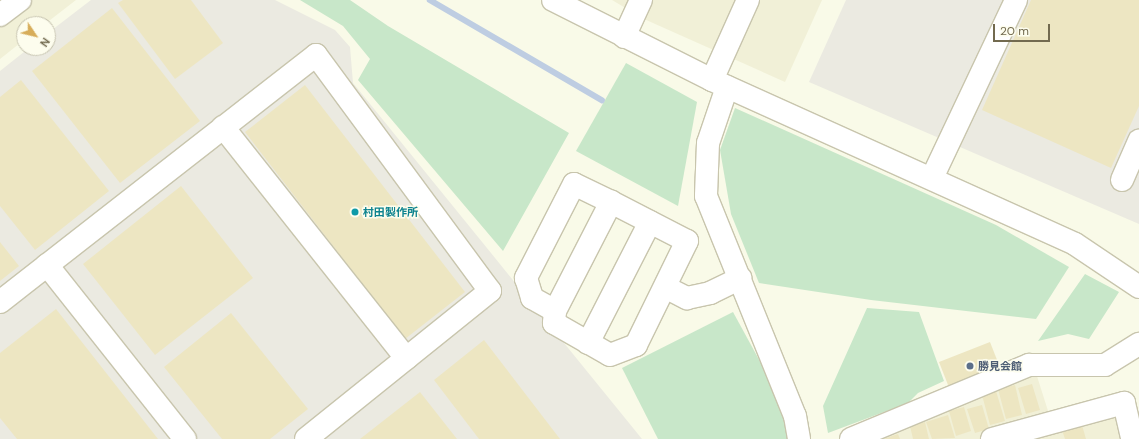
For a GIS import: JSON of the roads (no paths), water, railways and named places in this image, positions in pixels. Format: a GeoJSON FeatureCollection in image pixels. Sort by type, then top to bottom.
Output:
{"type":"FeatureCollection","features":[{"type":"Feature","properties":{"kind":"street"},"geometry":{"type":"LineString","coordinates":[[0,15],[20,0]]}},
{"type":"Feature","properties":{"kind":"street"},"geometry":{"type":"LineString","coordinates":[[553,0],[720,84],[932,178],[1075,244],[1139,287]]}},
{"type":"Feature","properties":{"kind":"street"},"geometry":{"type":"LineString","coordinates":[[624,37],[640,0]]}},
{"type":"Feature","properties":{"kind":"street"},"geometry":{"type":"LineString","coordinates":[[748,0],[720,84],[708,143],[706,196],[741,278],[795,416],[799,439]]}},
{"type":"Feature","properties":{"kind":"street"},"geometry":{"type":"LineString","coordinates":[[932,178],[1016,0]]}},
{"type":"Feature","properties":{"kind":"street"},"geometry":{"type":"LineString","coordinates":[[0,302],[316,55],[490,291],[306,439]]}},
{"type":"Feature","properties":{"kind":"street"},"geometry":{"type":"LineString","coordinates":[[223,128],[406,358]]}},
{"type":"Feature","properties":{"kind":"street"},"geometry":{"type":"LineString","coordinates":[[1122,180],[1139,141]]}},
{"type":"Feature","properties":{"kind":"street"},"geometry":{"type":"LineString","coordinates":[[555,311],[532,298],[526,278],[574,184],[611,202],[687,241],[636,345],[610,355],[554,323],[555,311],[611,202]]}},
{"type":"Feature","properties":{"kind":"street"},"geometry":{"type":"LineString","coordinates":[[588,342],[650,222]]}},
{"type":"Feature","properties":{"kind":"street"},"geometry":{"type":"LineString","coordinates":[[47,265],[185,439]]}},
{"type":"Feature","properties":{"kind":"street"},"geometry":{"type":"LineString","coordinates":[[665,287],[687,298],[710,294],[741,278]]}},
{"type":"Feature","properties":{"kind":"street"},"geometry":{"type":"LineString","coordinates":[[851,439],[1029,365],[1105,366],[1139,344]]}},
{"type":"Feature","properties":{"kind":"street"},"geometry":{"type":"LineString","coordinates":[[992,439],[1124,403],[1132,439]]}},
{"type":"Feature","properties":{"kind":"waterway"},"geometry":{"type":"LineString","coordinates":[[430,0],[602,100]]}},
{"type":"Feature","properties":{"kind":"place","name":"村田製作所"},"geometry":{"type":"Point","coordinates":[355,212]}},
{"type":"Feature","properties":{"kind":"place","name":"勝見会館"},"geometry":{"type":"Point","coordinates":[970,366]}}]}
